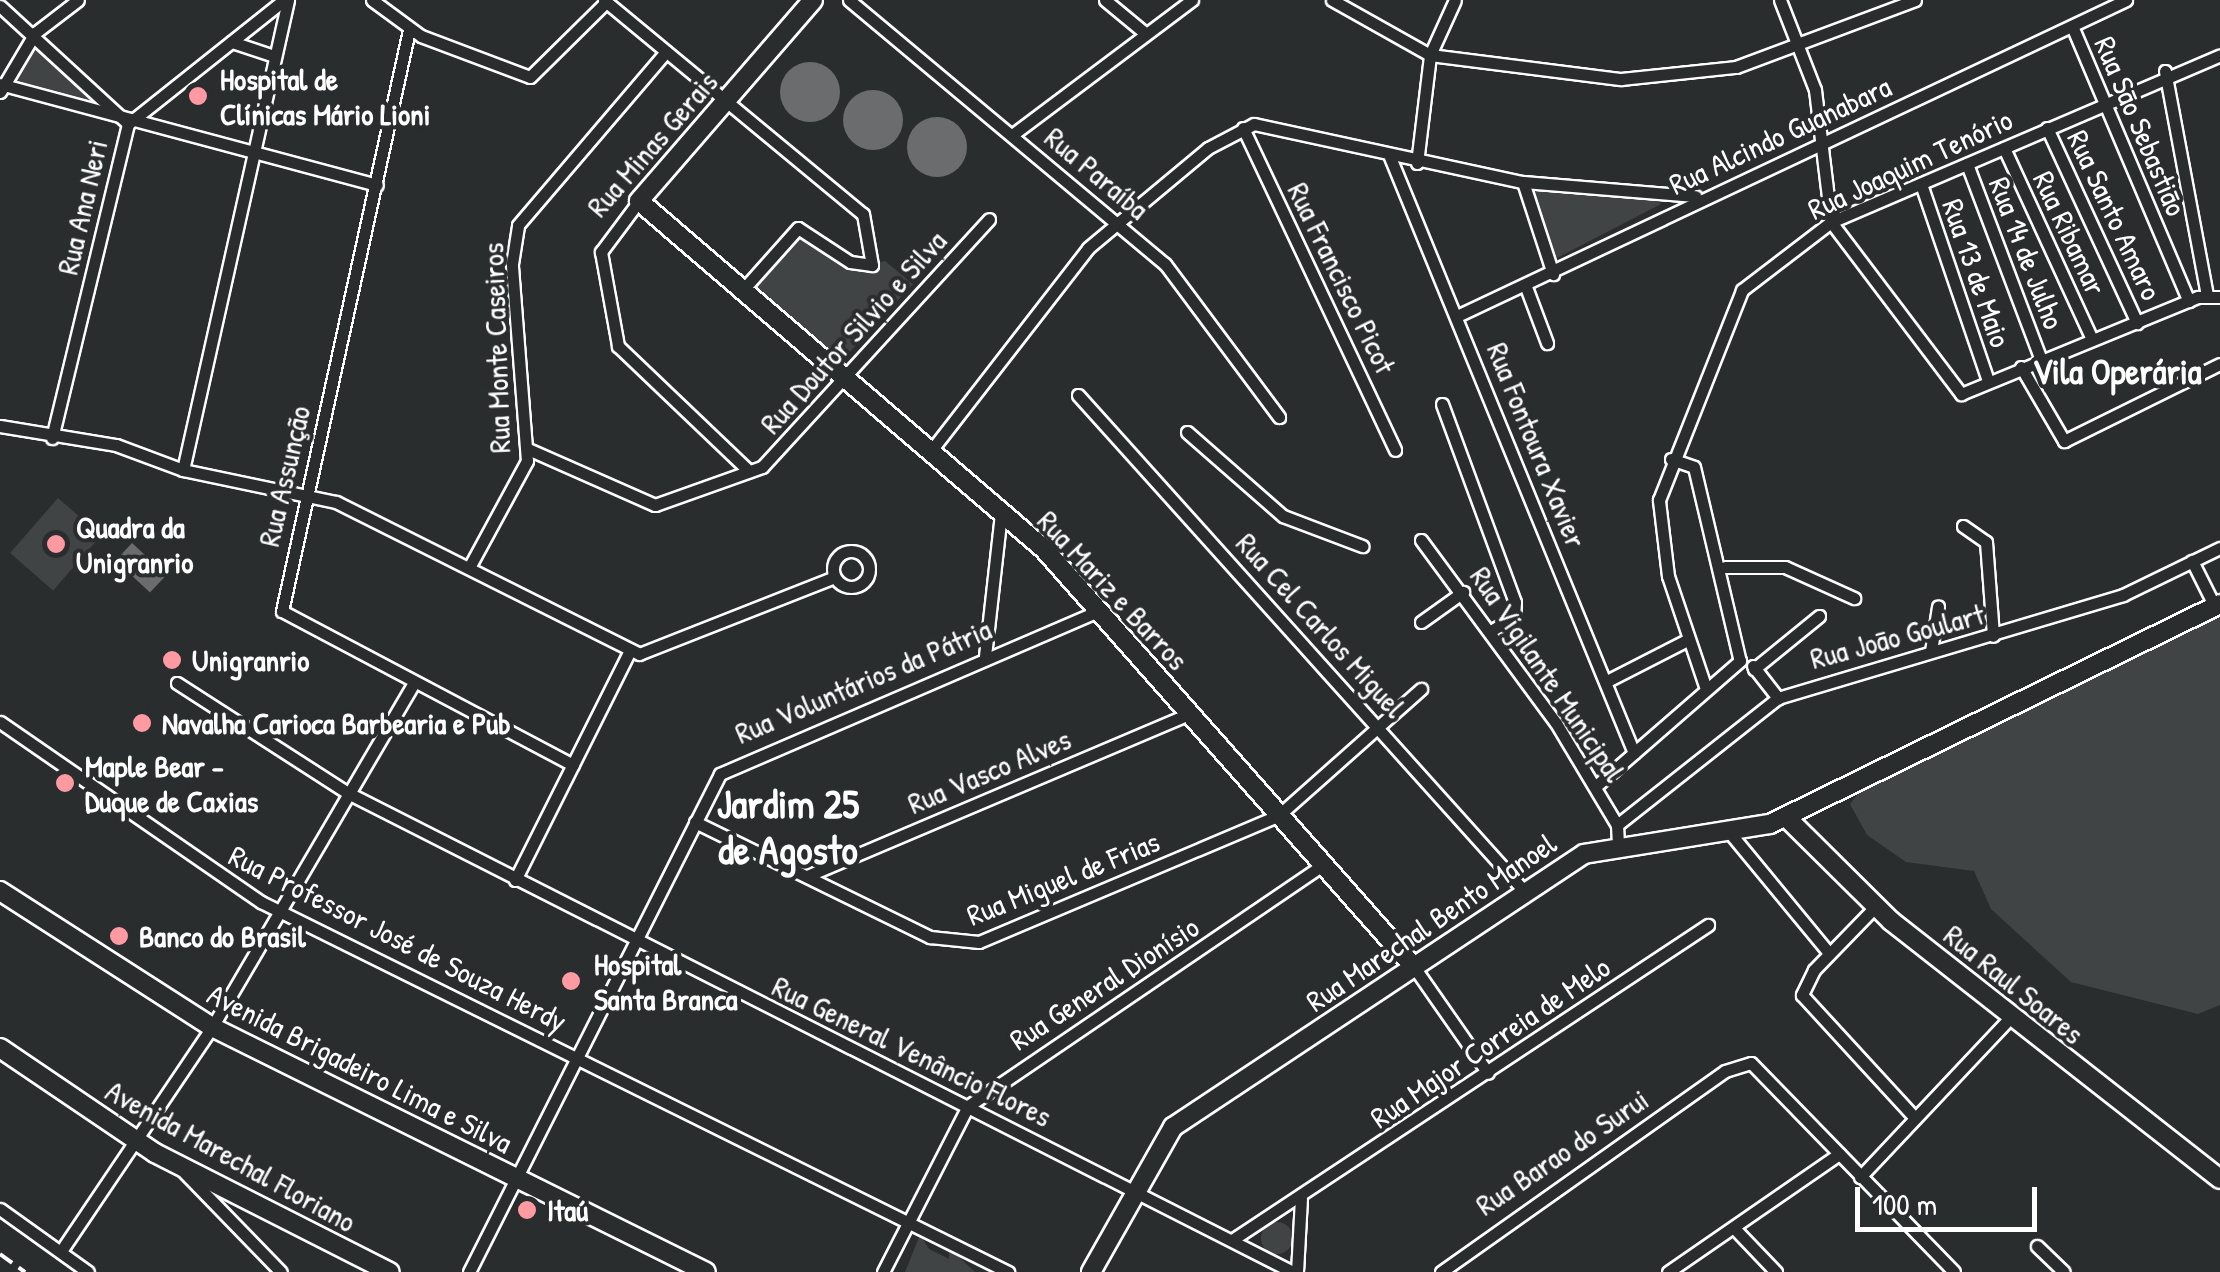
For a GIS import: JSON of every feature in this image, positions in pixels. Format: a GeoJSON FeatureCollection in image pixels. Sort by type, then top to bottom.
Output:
{"type":"FeatureCollection","features":[{"type":"Feature","properties":{"kind":"main road","name":"Rua Minas Gerais"},"geometry":{"type":"LineString","coordinates":[[639,201],[813,0]]}},
{"type":"Feature","properties":{"kind":"main road","name":"Rua Mariz e Barros"},"geometry":{"type":"LineString","coordinates":[[639,201],[1001,514],[1100,610],[1414,967]]}},
{"type":"Feature","properties":{"kind":"main road","name":"Rua Marechal Bento Manoel"},"geometry":{"type":"LineString","coordinates":[[1091,1272],[1132,1188],[1173,1127],[1618,834],[1730,833],[1786,817],[2218,605]]}},
{"type":"Feature","properties":{"kind":"main road","name":"Rua Raul Soares"},"geometry":{"type":"LineString","coordinates":[[1786,817],[1875,907],[2010,1018],[2220,1179]]}},
{"type":"Feature","properties":{"kind":"main road","name":"Avenida Brigadeiro Lima e Silva"},"geometry":{"type":"LineString","coordinates":[[0,890],[212,1027],[706,1272]]}},
{"type":"Feature","properties":{"kind":"main road","name":"Avenida Marechal Floriano"},"geometry":{"type":"LineString","coordinates":[[0,1048],[136,1142],[390,1272]]}},
{"type":"Feature","properties":{"kind":"street"},"geometry":{"type":"LineString","coordinates":[[78,0],[35,33],[1,87],[128,124],[377,185]]}},
{"type":"Feature","properties":{"kind":"street"},"geometry":{"type":"LineString","coordinates":[[183,470],[286,0]]}},
{"type":"Feature","properties":{"kind":"street","name":"Rua Ana Neri"},"geometry":{"type":"LineString","coordinates":[[52,438],[128,124],[286,0]]}},
{"type":"Feature","properties":{"kind":"street"},"geometry":{"type":"LineString","coordinates":[[372,0],[409,30],[530,78],[605,1],[860,208],[876,256],[872,265],[856,264],[798,228],[741,292]]}},
{"type":"Feature","properties":{"kind":"street","name":"Rua Paraíba"},"geometry":{"type":"LineString","coordinates":[[849,0],[1118,219],[1196,297],[1279,417]]}},
{"type":"Feature","properties":{"kind":"street"},"geometry":{"type":"LineString","coordinates":[[1105,0],[1146,34]]}},
{"type":"Feature","properties":{"kind":"street"},"geometry":{"type":"LineString","coordinates":[[1012,135],[1192,0]]}},
{"type":"Feature","properties":{"kind":"street"},"geometry":{"type":"LineString","coordinates":[[1332,0],[1430,55],[1651,78],[1800,48],[1916,0]]}},
{"type":"Feature","properties":{"kind":"street"},"geometry":{"type":"LineString","coordinates":[[1417,163],[1430,55],[1455,0]]}},
{"type":"Feature","properties":{"kind":"street"},"geometry":{"type":"LineString","coordinates":[[1780,0],[1800,48],[1825,142],[1832,222],[1961,394],[1988,378],[2189,301],[2213,296],[2166,71]]}},
{"type":"Feature","properties":{"kind":"street","name":"Rua Alcindo Guanabara"},"geometry":{"type":"LineString","coordinates":[[1458,316],[1651,228],[1695,196],[1825,142],[2126,0]]}},
{"type":"Feature","properties":{"kind":"street"},"geometry":{"type":"LineString","coordinates":[[0,6],[35,33],[128,124]]}},
{"type":"Feature","properties":{"kind":"street","name":"Rua Sāo Sebastiāo"},"geometry":{"type":"LineString","coordinates":[[2072,26],[2189,301]]}},
{"type":"Feature","properties":{"kind":"street","name":"Rua Assunção"},"geometry":{"type":"LineString","coordinates":[[409,30],[306,496],[284,615],[573,765]]}},
{"type":"Feature","properties":{"kind":"street"},"geometry":{"type":"LineString","coordinates":[[232,42],[274,56]]}},
{"type":"Feature","properties":{"kind":"street","name":"Rua Monte Caseiros"},"geometry":{"type":"LineString","coordinates":[[471,564],[528,449],[514,235],[666,52]]}},
{"type":"Feature","properties":{"kind":"street","name":"Rua Joaquim Tenório"},"geometry":{"type":"LineString","coordinates":[[1705,686],[1687,640],[1659,522],[1672,459],[1742,290],[1832,222],[2004,148],[2166,71],[2220,55]]}},
{"type":"Feature","properties":{"kind":"street"},"geometry":{"type":"LineString","coordinates":[[930,452],[1041,299],[1118,219],[1243,128],[1282,124],[1390,157],[1523,182],[1695,196]]}},
{"type":"Feature","properties":{"kind":"street","name":"Rua Francisco Picot"},"geometry":{"type":"LineString","coordinates":[[1243,128],[1395,450]]}},
{"type":"Feature","properties":{"kind":"street","name":"Rua Santo Amaro"},"geometry":{"type":"LineString","coordinates":[[2047,128],[2137,323]]}},
{"type":"Feature","properties":{"kind":"street","name":"Rua Ribamar"},"geometry":{"type":"LineString","coordinates":[[2004,148],[2092,339]]}},
{"type":"Feature","properties":{"kind":"street","name":"Rua Fontoura Xavier"},"geometry":{"type":"LineString","coordinates":[[1390,157],[1634,753]]}},
{"type":"Feature","properties":{"kind":"street","name":"Rua 14 de Julho"},"geometry":{"type":"LineString","coordinates":[[1967,164],[2041,360]]}},
{"type":"Feature","properties":{"kind":"street"},"geometry":{"type":"LineString","coordinates":[[1523,182],[1553,274]]}},
{"type":"Feature","properties":{"kind":"street","name":"Rua 13 de Maio"},"geometry":{"type":"LineString","coordinates":[[1920,184],[1988,378]]}},
{"type":"Feature","properties":{"kind":"street","name":"Rua Minas Gerais"},"geometry":{"type":"LineString","coordinates":[[639,201],[601,252],[618,346],[749,471]]}},
{"type":"Feature","properties":{"kind":"street","name":"Rua Doutor Silvio e Silva"},"geometry":{"type":"LineString","coordinates":[[528,449],[655,506],[770,461],[988,219]]}},
{"type":"Feature","properties":{"kind":"street"},"geometry":{"type":"LineString","coordinates":[[1526,287],[1546,342]]}},
{"type":"Feature","properties":{"kind":"street"},"geometry":{"type":"LineString","coordinates":[[2021,367],[2064,441],[2220,364]]}},
{"type":"Feature","properties":{"kind":"street","name":"Rua Cel Carlos Miguel"},"geometry":{"type":"LineString","coordinates":[[1078,394],[1525,892]]}},
{"type":"Feature","properties":{"kind":"street"},"geometry":{"type":"LineString","coordinates":[[1442,404],[1515,602],[1514,617],[1491,631]]}},
{"type":"Feature","properties":{"kind":"street"},"geometry":{"type":"LineString","coordinates":[[0,426],[52,438],[116,444],[183,470],[306,496],[471,564],[630,650],[655,651],[834,577]]}},
{"type":"Feature","properties":{"kind":"street"},"geometry":{"type":"LineString","coordinates":[[1187,432],[1283,516],[1362,546]]}},
{"type":"Feature","properties":{"kind":"street"},"geometry":{"type":"LineString","coordinates":[[1672,459],[1694,467],[1725,567],[1740,661]]}},
{"type":"Feature","properties":{"kind":"street"},"geometry":{"type":"LineString","coordinates":[[985,656],[1001,514]]}},
{"type":"Feature","properties":{"kind":"street"},"geometry":{"type":"LineString","coordinates":[[1963,526],[1986,542],[1993,636]]}},
{"type":"Feature","properties":{"kind":"street","name":"Rua Vigilante Municipal"},"geometry":{"type":"LineString","coordinates":[[1421,540],[1491,631],[1596,786],[1618,834]]}},
{"type":"Feature","properties":{"kind":"street","name":"Rua Joāo Goulart"},"geometry":{"type":"LineString","coordinates":[[1618,834],[1778,698],[2123,595],[2220,548]]}},
{"type":"Feature","properties":{"kind":"street"},"geometry":{"type":"LineString","coordinates":[[2192,560],[2218,605]]}},
{"type":"Feature","properties":{"kind":"street"},"geometry":{"type":"LineString","coordinates":[[1725,567],[1786,566],[1854,598]]}},
{"type":"Feature","properties":{"kind":"street"},"geometry":{"type":"LineString","coordinates":[[1422,622],[1463,592]]}},
{"type":"Feature","properties":{"kind":"street"},"geometry":{"type":"LineString","coordinates":[[1931,652],[1938,607]]}},
{"type":"Feature","properties":{"kind":"street","name":"Rua Voluntários da Pátria"},"geometry":{"type":"LineString","coordinates":[[469,1272],[695,822],[737,760],[1100,610]]}},
{"type":"Feature","properties":{"kind":"street"},"geometry":{"type":"LineString","coordinates":[[1754,669],[1818,616]]}},
{"type":"Feature","properties":{"kind":"street"},"geometry":{"type":"LineString","coordinates":[[1607,681],[1687,640]]}},
{"type":"Feature","properties":{"kind":"street"},"geometry":{"type":"LineString","coordinates":[[515,880],[630,650]]}},
{"type":"Feature","properties":{"kind":"street"},"geometry":{"type":"LineString","coordinates":[[1740,661],[1754,669],[1778,698]]}},
{"type":"Feature","properties":{"kind":"street"},"geometry":{"type":"LineString","coordinates":[[1596,786],[1705,686],[1740,661]]}},
{"type":"Feature","properties":{"kind":"street","name":"Rua General Venâncio Flores"},"geometry":{"type":"LineString","coordinates":[[177,683],[348,793],[634,942],[1295,1272]]}},
{"type":"Feature","properties":{"kind":"street"},"geometry":{"type":"LineString","coordinates":[[61,1251],[212,1027],[414,683]]}},
{"type":"Feature","properties":{"kind":"street","name":"Rua Miguel de Frias"},"geometry":{"type":"LineString","coordinates":[[695,822],[963,944],[1279,816],[1421,688]]}},
{"type":"Feature","properties":{"kind":"street","name":"Rua Vasco Alves"},"geometry":{"type":"LineString","coordinates":[[807,876],[1191,714]]}},
{"type":"Feature","properties":{"kind":"street","name":"Rua Professor José de Souza Herdy"},"geometry":{"type":"LineString","coordinates":[[0,722],[282,912],[1008,1272]]}},
{"type":"Feature","properties":{"kind":"street"},"geometry":{"type":"LineString","coordinates":[[1730,833],[1829,953]]}},
{"type":"Feature","properties":{"kind":"street","name":"Rua General Dionísio"},"geometry":{"type":"LineString","coordinates":[[884,1272],[968,1106],[1323,865]]}},
{"type":"Feature","properties":{"kind":"street"},"geometry":{"type":"LineString","coordinates":[[1875,907],[1806,980],[1804,1001],[1915,1118]]}},
{"type":"Feature","properties":{"kind":"street","name":"Rua Major Correia de Melo"},"geometry":{"type":"LineString","coordinates":[[1232,1240],[1301,1199],[1708,925]]}},
{"type":"Feature","properties":{"kind":"street","name":"Rua Mariz e Barros"},"geometry":{"type":"LineString","coordinates":[[1414,967],[1488,1073]]}},
{"type":"Feature","properties":{"kind":"street"},"geometry":{"type":"LineString","coordinates":[[1860,1177],[2010,1018]]}},
{"type":"Feature","properties":{"kind":"street","name":"Rua Barao do Surui"},"geometry":{"type":"LineString","coordinates":[[1441,1272],[1716,1078],[1758,1065],[1839,1154]]}},
{"type":"Feature","properties":{"kind":"street"},"geometry":{"type":"LineString","coordinates":[[1668,1272],[1839,1154],[1954,1272]]}},
{"type":"Feature","properties":{"kind":"street"},"geometry":{"type":"LineString","coordinates":[[177,1165],[280,1272]]}},
{"type":"Feature","properties":{"kind":"street"},"geometry":{"type":"LineString","coordinates":[[1295,1272],[1301,1199]]}},
{"type":"Feature","properties":{"kind":"street"},"geometry":{"type":"LineString","coordinates":[[0,1210],[88,1272]]}},
{"type":"Feature","properties":{"kind":"street"},"geometry":{"type":"LineString","coordinates":[[1734,1228],[1776,1272]]}},
{"type":"Feature","properties":{"kind":"street"},"geometry":{"type":"LineString","coordinates":[[2037,1246],[2064,1272]]}},
{"type":"Feature","properties":{"kind":"shaded area"},"geometry":{"type":"Polygon","coordinates":[[[37,37],[129,119],[6,83],[37,37]]]}},
{"type":"Feature","properties":{"kind":"shaded area"},"geometry":{"type":"Polygon","coordinates":[[[810,62],[831,71],[840,92],[831,113],[810,122],[789,113],[780,92],[789,71],[810,62]]]}},
{"type":"Feature","properties":{"kind":"shaded area"},"geometry":{"type":"Polygon","coordinates":[[[873,90],[894,99],[903,120],[894,141],[873,150],[852,141],[843,120],[852,99],[873,90]]]}},
{"type":"Feature","properties":{"kind":"shaded area"},"geometry":{"type":"Polygon","coordinates":[[[937,117],[958,126],[967,147],[958,168],[937,177],[916,168],[907,147],[916,126],[937,117]]]}},
{"type":"Feature","properties":{"kind":"shaded area"},"geometry":{"type":"Polygon","coordinates":[[[1527,187],[1654,198],[1661,204],[1557,258],[1527,187]]]}},
{"type":"Feature","properties":{"kind":"shaded area"},"geometry":{"type":"Polygon","coordinates":[[[800,231],[855,269],[885,261],[913,284],[835,368],[749,293],[800,231]]]}},
{"type":"Feature","properties":{"kind":"shaded area","name":"Quadra da Unigranrio"},"geometry":{"type":"Polygon","coordinates":[[[58,498],[101,535],[53,590],[10,553],[58,498]]]}},
{"type":"Feature","properties":{"kind":"shaded area"},"geometry":{"type":"Polygon","coordinates":[[[132,543],[166,575],[150,593],[116,561],[132,543]]]}},
{"type":"Feature","properties":{"kind":"shaded area"},"geometry":{"type":"Polygon","coordinates":[[[2220,609],[2220,1005],[2198,1014],[2071,982],[1991,909],[1974,871],[1906,862],[1867,835],[1850,804],[1865,785],[2220,609]]]}},
{"type":"Feature","properties":{"kind":"shaded area"},"geometry":{"type":"Polygon","coordinates":[[[1277,1222],[1289,1226],[1293,1238],[1289,1250],[1277,1254],[1265,1250],[1261,1238],[1265,1226],[1277,1222]]]}},
{"type":"Feature","properties":{"kind":"shaded area"},"geometry":{"type":"Polygon","coordinates":[[[920,1235],[929,1249],[949,1259],[949,1248],[975,1272],[905,1272],[920,1235]]]}},
{"type":"Feature","properties":{"kind":"railway"},"geometry":{"type":"LineString","coordinates":[[0,1254],[25,1272]]}},
{"type":"Feature","properties":{"kind":"place","name":"Hospital de Clínicas Mário Lioni"},"geometry":{"type":"Point","coordinates":[198,96]}},
{"type":"Feature","properties":{"kind":"place","name":"Quadra da Unigranrio"},"geometry":{"type":"Point","coordinates":[56,544]}},
{"type":"Feature","properties":{"kind":"place","name":"Unigranrio"},"geometry":{"type":"Point","coordinates":[172,660]}},
{"type":"Feature","properties":{"kind":"place","name":"Navalha Carioca Barbearia e Pub"},"geometry":{"type":"Point","coordinates":[142,723]}},
{"type":"Feature","properties":{"kind":"place","name":"Maple Bear - Duque de Caxias"},"geometry":{"type":"Point","coordinates":[65,783]}},
{"type":"Feature","properties":{"kind":"place","name":"Banco do Brasil"},"geometry":{"type":"Point","coordinates":[119,936]}},
{"type":"Feature","properties":{"kind":"place","name":"Hospital Santa Branca"},"geometry":{"type":"Point","coordinates":[571,981]}},
{"type":"Feature","properties":{"kind":"place","name":"Itaú"},"geometry":{"type":"Point","coordinates":[527,1210]}},
{"type":"Feature","properties":{"kind":"district","name":"Vila Operária"},"geometry":{"type":"Point","coordinates":[2117,372]}},
{"type":"Feature","properties":{"kind":"district","name":"Jardim 25 de Agosto"},"geometry":{"type":"Point","coordinates":[788,826]}}]}
